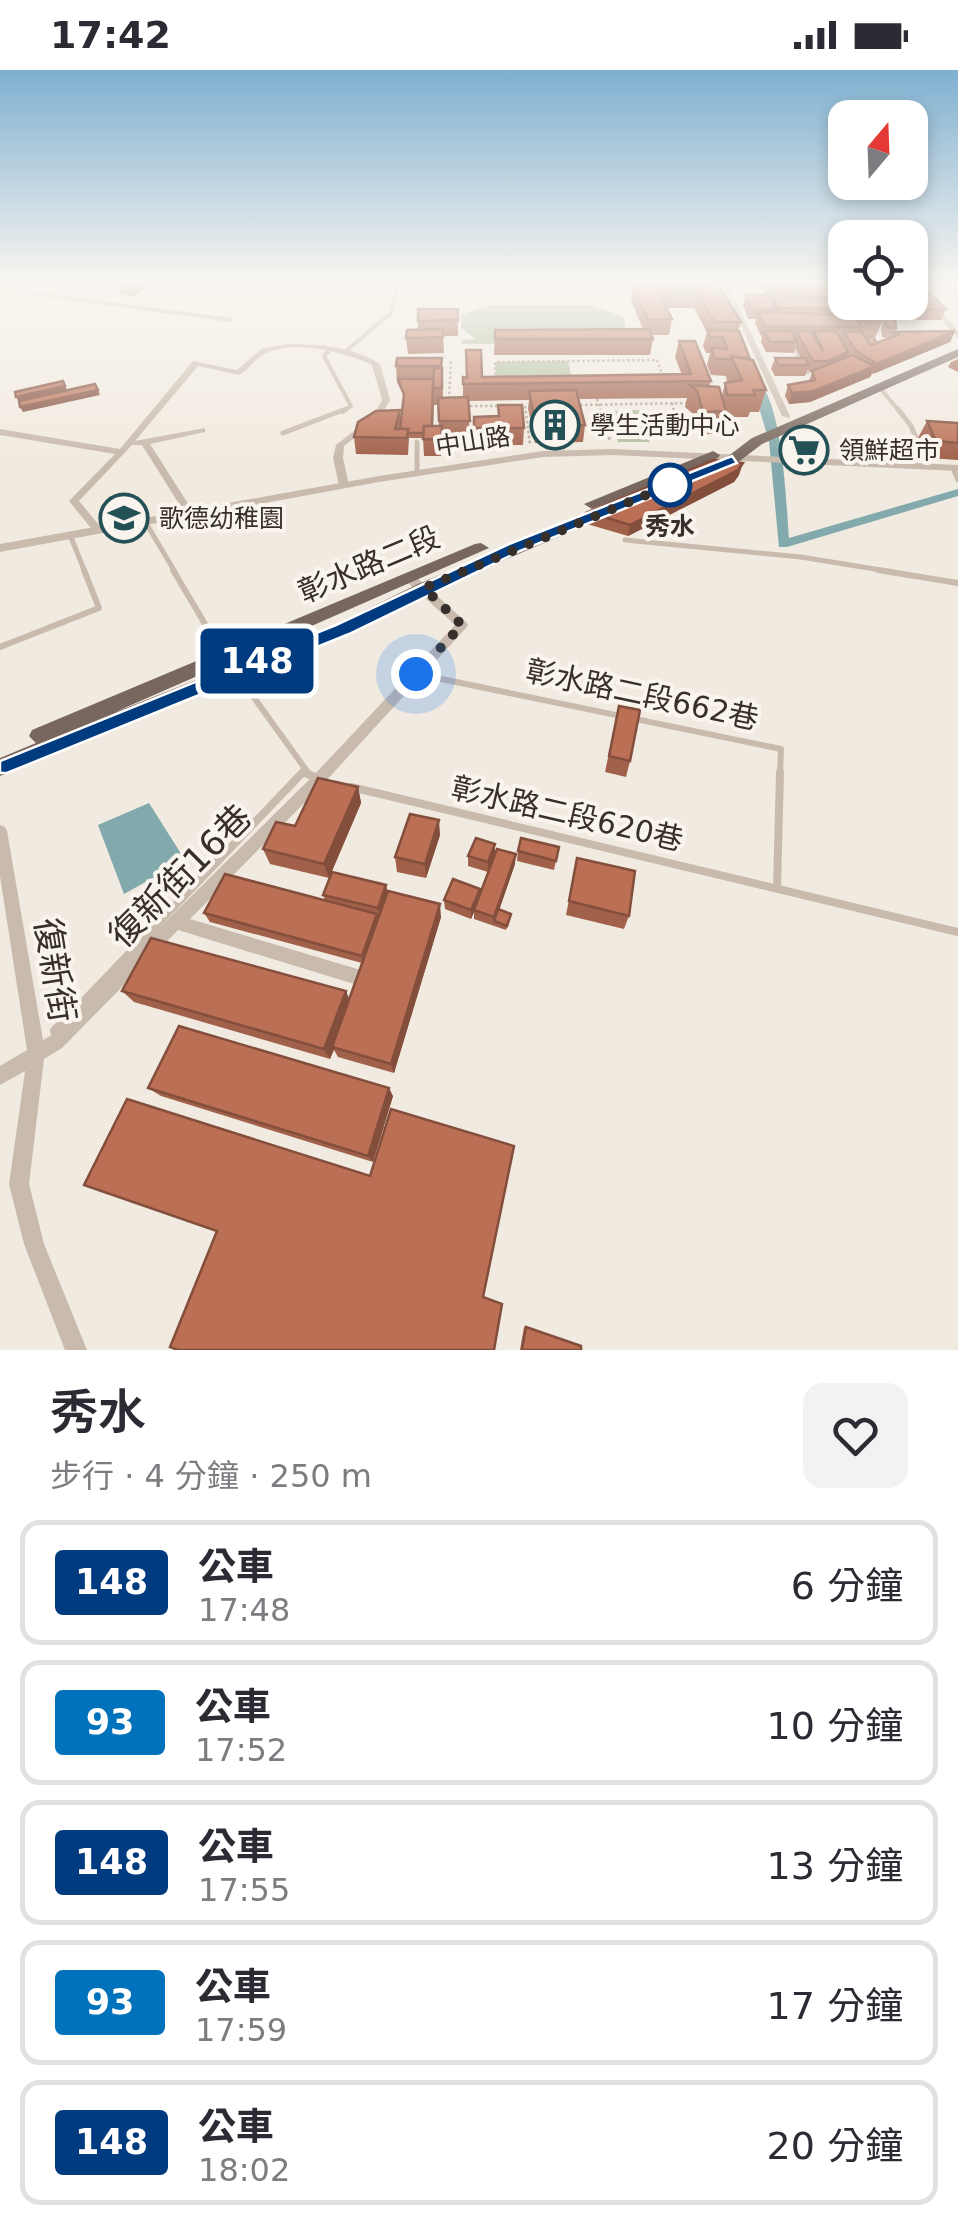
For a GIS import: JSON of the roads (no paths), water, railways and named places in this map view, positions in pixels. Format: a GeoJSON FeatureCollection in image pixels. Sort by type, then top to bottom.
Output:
{"type":"FeatureCollection","features":[{"type":"Feature","properties":{"kind":"main road"},"geometry":{"type":"LineString","coordinates":[[757,436],[948,344]]}},
{"type":"Feature","properties":{"kind":"main road"},"geometry":{"type":"LineString","coordinates":[[788,420],[958,353]]}},
{"type":"Feature","properties":{"kind":"main road","name":"彰水路二段"},"geometry":{"type":"LineString","coordinates":[[0,752],[229,663],[343,629],[417,583],[757,436]]}},
{"type":"Feature","properties":{"kind":"main road","name":"彰水路二段"},"geometry":{"type":"LineString","coordinates":[[509,543],[732,460],[757,436]]}},
{"type":"Feature","properties":{"kind":"main road","name":"彰水路二段"},"geometry":{"type":"LineString","coordinates":[[0,767],[229,663]]}},
{"type":"Feature","properties":{"kind":"street"},"geometry":{"type":"LineString","coordinates":[[753,344],[788,420]]}},
{"type":"Feature","properties":{"kind":"street"},"geometry":{"type":"LineString","coordinates":[[98,532],[74,501],[125,449],[196,364],[239,372],[264,351],[302,345],[328,352],[346,350],[376,364],[386,400],[376,416],[348,434],[340,445],[338,458],[344,485]]}},
{"type":"Feature","properties":{"kind":"street"},"geometry":{"type":"LineString","coordinates":[[0,432],[125,449],[202,430]]}},
{"type":"Feature","properties":{"kind":"street"},"geometry":{"type":"LineString","coordinates":[[144,442],[190,516]]}},
{"type":"Feature","properties":{"kind":"street","name":"中山路"},"geometry":{"type":"LineString","coordinates":[[0,548],[532,455],[614,452],[732,460],[800,459],[956,472]]}},
{"type":"Feature","properties":{"kind":"street"},"geometry":{"type":"LineString","coordinates":[[311,776],[462,625],[417,583]]}},
{"type":"Feature","properties":{"kind":"street","name":"復新街16巷"},"geometry":{"type":"LineString","coordinates":[[0,1076],[56,1042],[176,922],[311,776]]}},
{"type":"Feature","properties":{"kind":"street","name":"復新街"},"geometry":{"type":"LineString","coordinates":[[0,831],[36,1052],[19,1184],[34,1244],[76,1350]]}},
{"type":"Feature","properties":{"kind":"street"},"geometry":{"type":"LineString","coordinates":[[176,922],[364,979]]}},
{"type":"Feature","properties":{"kind":"lane"},"geometry":{"type":"LineString","coordinates":[[346,350],[353,344]]}},
{"type":"Feature","properties":{"kind":"lane"},"geometry":{"type":"LineString","coordinates":[[792,344],[808,373]]}},
{"type":"Feature","properties":{"kind":"lane"},"geometry":{"type":"LineString","coordinates":[[282,433],[340,414],[351,406],[324,356],[328,352]]}},
{"type":"Feature","properties":{"kind":"lane"},"geometry":{"type":"LineString","coordinates":[[879,386],[910,426],[929,467]]}},
{"type":"Feature","properties":{"kind":"lane"},"geometry":{"type":"LineString","coordinates":[[417,442],[418,473]]}},
{"type":"Feature","properties":{"kind":"lane"},"geometry":{"type":"LineString","coordinates":[[36,1052],[311,776],[229,663],[146,523]]}},
{"type":"Feature","properties":{"kind":"lane"},"geometry":{"type":"LineString","coordinates":[[0,647],[99,608],[70,536]]}},
{"type":"Feature","properties":{"kind":"lane"},"geometry":{"type":"LineString","coordinates":[[626,540],[801,557],[958,583]]}},
{"type":"Feature","properties":{"kind":"lane","name":"彰水路二段662巷"},"geometry":{"type":"LineString","coordinates":[[416,674],[781,749],[776,887]]}},
{"type":"Feature","properties":{"kind":"lane","name":"彰水路二段620巷"},"geometry":{"type":"LineString","coordinates":[[311,776],[958,932]]}},
{"type":"Feature","properties":{"kind":"water"},"geometry":{"type":"Polygon","coordinates":[[[149,803],[185,860],[124,894],[98,825],[149,803]]]}},
{"type":"Feature","properties":{"kind":"waterway"},"geometry":{"type":"LineString","coordinates":[[756,381],[774,441],[783,544],[958,492]]}},
{"type":"Feature","properties":{"kind":"place","name":"學生活動中心"},"geometry":{"type":"Point","coordinates":[555,425]}},
{"type":"Feature","properties":{"kind":"place","name":"領鮮超市"},"geometry":{"type":"Point","coordinates":[804,450]}},
{"type":"Feature","properties":{"kind":"place","name":"秀水"},"geometry":{"type":"Point","coordinates":[670,485]}},
{"type":"Feature","properties":{"kind":"place","name":"歌德幼稚園"},"geometry":{"type":"Point","coordinates":[124,518]}}]}
